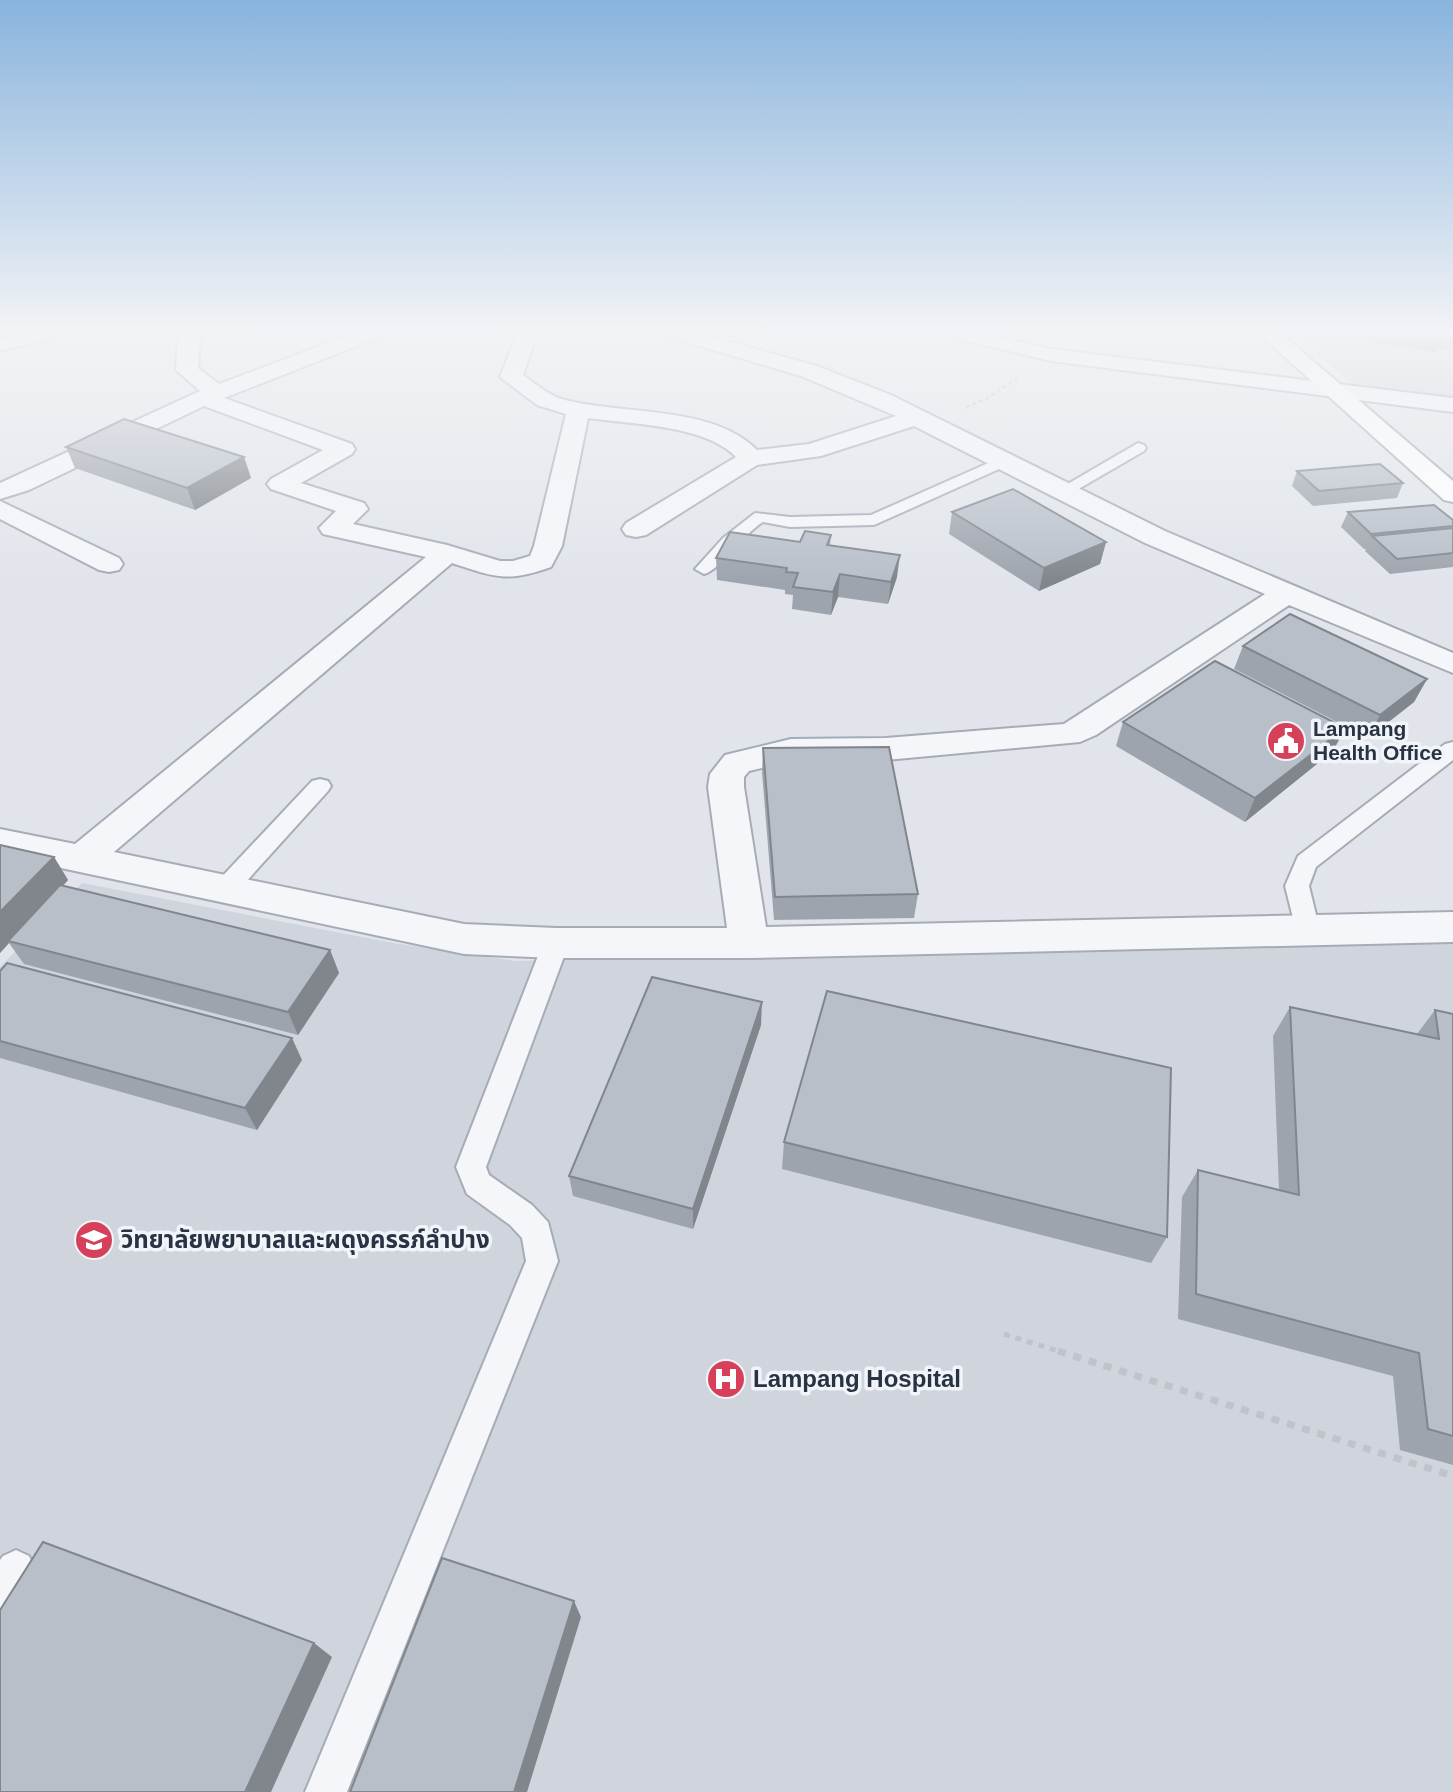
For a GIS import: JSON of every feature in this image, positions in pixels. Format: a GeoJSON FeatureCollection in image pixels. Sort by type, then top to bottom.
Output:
{"type":"FeatureCollection","features":[{"type":"Feature","properties":{"kind":"street"},"geometry":{"type":"LineString","coordinates":[[0,491],[20,485],[165,416]]}},
{"type":"Feature","properties":{"kind":"street"},"geometry":{"type":"LineString","coordinates":[[261,416],[343,449],[281,484],[355,509],[333,528],[447,553],[498,569],[516,570],[541,561],[548,546],[577,416]]}},
{"type":"Feature","properties":{"kind":"street"},"geometry":{"type":"LineString","coordinates":[[612,416],[689,426],[740,445],[751,458]]}},
{"type":"Feature","properties":{"kind":"street"},"geometry":{"type":"LineString","coordinates":[[913,416],[1155,537],[1453,664]]}},
{"type":"Feature","properties":{"kind":"street"},"geometry":{"type":"LineString","coordinates":[[1362,416],[1453,494]]}},
{"type":"Feature","properties":{"kind":"street"},"geometry":{"type":"LineString","coordinates":[[636,528],[751,458],[812,452],[922,420]]}},
{"type":"Feature","properties":{"kind":"street"},"geometry":{"type":"LineString","coordinates":[[143,426],[168,437]]}},
{"type":"Feature","properties":{"kind":"street"},"geometry":{"type":"LineString","coordinates":[[0,509],[109,564]]}},
{"type":"Feature","properties":{"kind":"street"},"geometry":{"type":"LineString","coordinates":[[82,859],[447,553]]}},
{"type":"Feature","properties":{"kind":"street"},"geometry":{"type":"LineString","coordinates":[[748,943],[726,787],[727,774],[737,763],[791,750],[886,749],[1068,734],[1084,728],[1284,594]]}},
{"type":"Feature","properties":{"kind":"street"},"geometry":{"type":"LineString","coordinates":[[0,842],[464,939],[556,943],[748,943],[1453,928]]}},
{"type":"Feature","properties":{"kind":"lane"},"geometry":{"type":"LineString","coordinates":[[1062,492],[1138,448]]}},
{"type":"Feature","properties":{"kind":"lane"},"geometry":{"type":"LineString","coordinates":[[704,569],[729,542],[761,517],[790,522],[866,521],[1002,462]]}},
{"type":"Feature","properties":{"kind":"lane"},"geometry":{"type":"LineString","coordinates":[[1307,931],[1297,886],[1306,863],[1453,748]]}},
{"type":"Feature","properties":{"kind":"lane"},"geometry":{"type":"LineString","coordinates":[[225,889],[320,786]]}},
{"type":"Feature","properties":{"kind":"lane"},"geometry":{"type":"LineString","coordinates":[[326,1792],[542,1261],[537,1232],[521,1215],[478,1184],[471,1167],[556,943]]}},
{"type":"Feature","properties":{"kind":"path"},"geometry":{"type":"LineString","coordinates":[[922,420],[935,416]]}},
{"type":"Feature","properties":{"kind":"path"},"geometry":{"type":"LineString","coordinates":[[1004,1334],[1453,1476]]}},
{"type":"Feature","properties":{"kind":"shaded area","name":"Lampang Hospital"},"geometry":{"type":"Polygon","coordinates":[[[82,883],[393,943],[515,961],[1453,937],[1453,1792],[0,1792],[0,967],[82,883]]]}},
{"type":"Feature","properties":{"kind":"building"},"geometry":{"type":"Polygon","coordinates":[[[124,419],[244,457],[187,488],[66,447],[124,419]]]}},
{"type":"Feature","properties":{"kind":"building"},"geometry":{"type":"Polygon","coordinates":[[[1380,464],[1403,483],[1319,491],[1297,471],[1380,464]]]}},
{"type":"Feature","properties":{"kind":"building"},"geometry":{"type":"Polygon","coordinates":[[[1013,489],[1106,542],[1044,568],[952,512],[1013,489]]]}},
{"type":"Feature","properties":{"kind":"building"},"geometry":{"type":"Polygon","coordinates":[[[1434,505],[1453,520],[1453,526],[1371,534],[1348,512],[1434,505]]]}},
{"type":"Feature","properties":{"kind":"building"},"geometry":{"type":"Polygon","coordinates":[[[1453,528],[1453,553],[1397,559],[1372,536],[1453,528]]]}},
{"type":"Feature","properties":{"kind":"building"},"geometry":{"type":"Polygon","coordinates":[[[805,531],[831,535],[827,545],[900,555],[891,582],[840,574],[833,592],[793,587],[798,573],[786,572],[787,568],[716,558],[730,532],[800,542],[805,531]]]}},
{"type":"Feature","properties":{"kind":"building"},"geometry":{"type":"Polygon","coordinates":[[[1290,614],[1427,679],[1380,715],[1243,646],[1290,614]]]}},
{"type":"Feature","properties":{"kind":"building"},"geometry":{"type":"Polygon","coordinates":[[[1215,661],[1345,728],[1255,798],[1123,722],[1215,661]]]}},
{"type":"Feature","properties":{"kind":"building"},"geometry":{"type":"Polygon","coordinates":[[[889,747],[918,894],[775,897],[763,748],[889,747]]]}},
{"type":"Feature","properties":{"kind":"building"},"geometry":{"type":"Polygon","coordinates":[[[0,845],[54,857],[0,912],[0,845]]]}},
{"type":"Feature","properties":{"kind":"building"},"geometry":{"type":"Polygon","coordinates":[[[60,885],[330,950],[288,1012],[8,941],[60,885]]]}},
{"type":"Feature","properties":{"kind":"building"},"geometry":{"type":"Polygon","coordinates":[[[7,963],[292,1038],[245,1108],[0,1041],[0,971],[7,963]]]}},
{"type":"Feature","properties":{"kind":"building"},"geometry":{"type":"Polygon","coordinates":[[[652,977],[762,1002],[693,1209],[569,1176],[652,977]]]}},
{"type":"Feature","properties":{"kind":"building"},"geometry":{"type":"Polygon","coordinates":[[[827,991],[1171,1068],[1167,1237],[784,1142],[827,991]]]}},
{"type":"Feature","properties":{"kind":"building"},"geometry":{"type":"Polygon","coordinates":[[[1290,1007],[1439,1039],[1435,1010],[1453,1014],[1453,1436],[1428,1429],[1419,1353],[1196,1294],[1198,1170],[1299,1195],[1290,1007]]]}},
{"type":"Feature","properties":{"kind":"building"},"geometry":{"type":"Polygon","coordinates":[[[43,1542],[314,1643],[245,1792],[0,1792],[0,1610],[43,1542]]]}},
{"type":"Feature","properties":{"kind":"building"},"geometry":{"type":"Polygon","coordinates":[[[442,1558],[574,1601],[514,1792],[350,1792],[442,1558]]]}},
{"type":"Feature","properties":{"kind":"place","name":"Lampang Health Office"},"geometry":{"type":"Point","coordinates":[1286,741]}},
{"type":"Feature","properties":{"kind":"place","name":"วิทยาลัยพยาบาลและผดุงครรภ์ลําปาง"},"geometry":{"type":"Point","coordinates":[94,1240]}},
{"type":"Feature","properties":{"kind":"place","name":"Lampang Hospital"},"geometry":{"type":"Point","coordinates":[726,1379]}}]}
